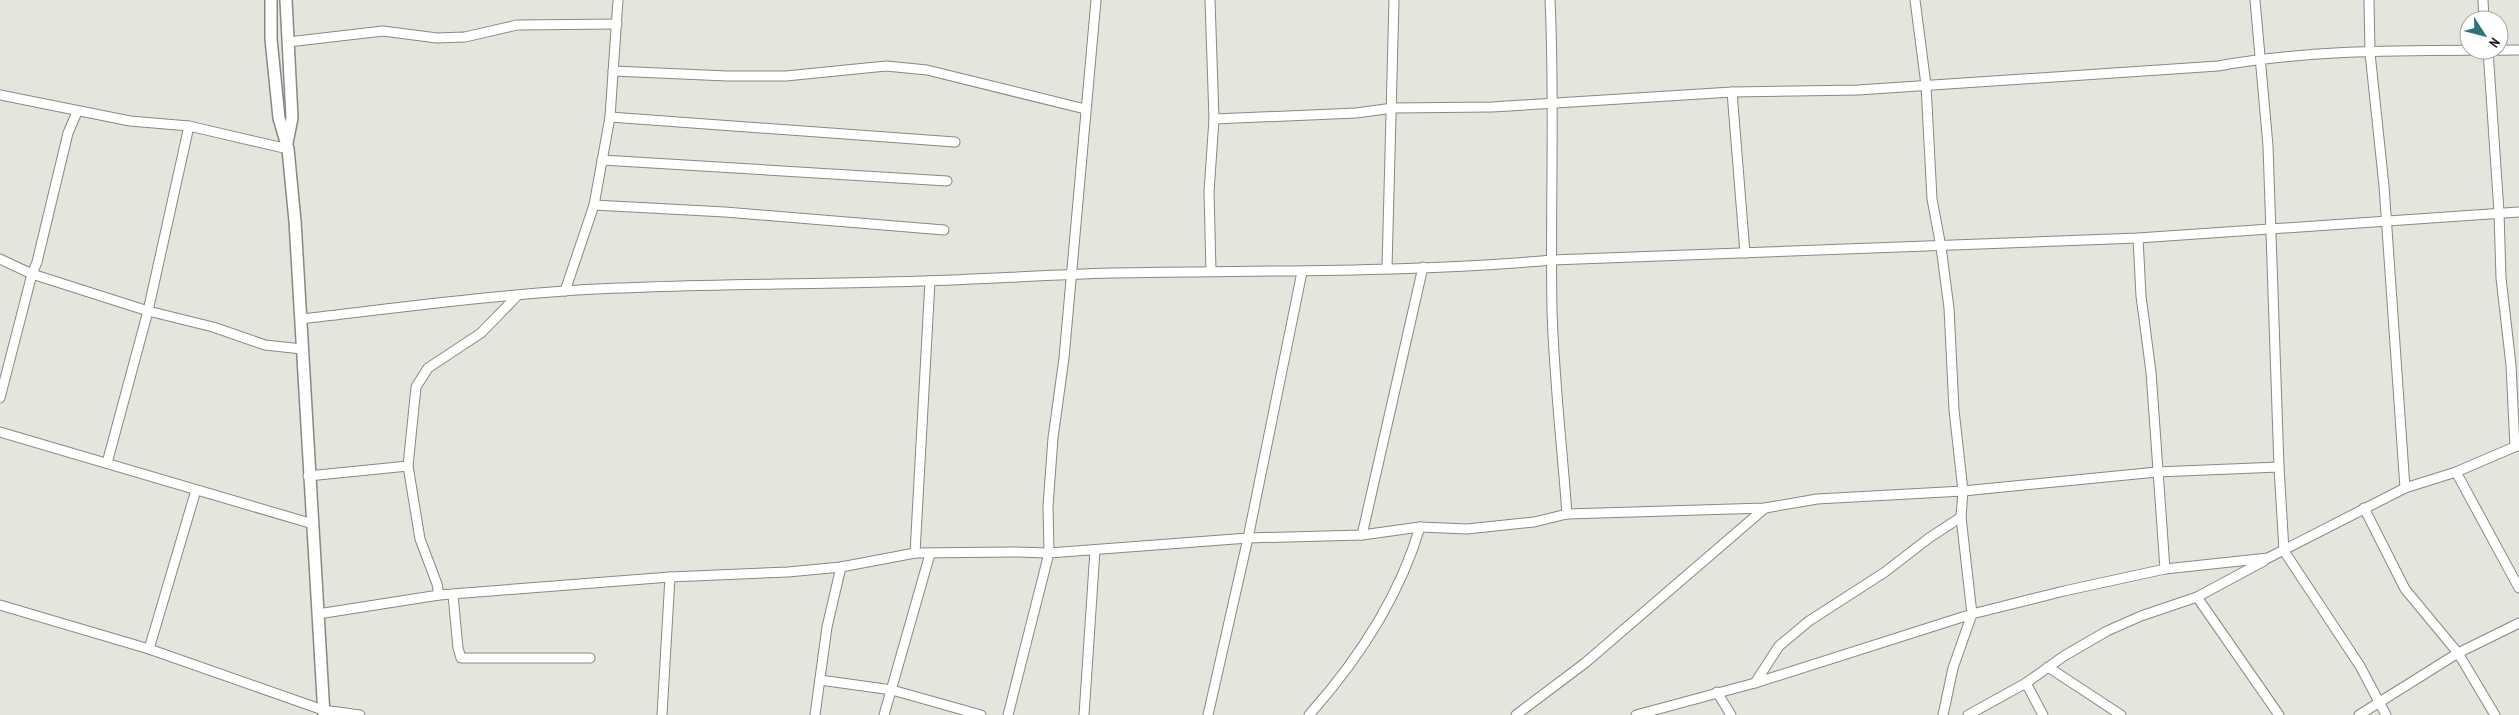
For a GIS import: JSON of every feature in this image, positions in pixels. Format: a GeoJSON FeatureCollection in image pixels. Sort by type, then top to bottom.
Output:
{"type":"FeatureCollection","features":[{"type":"Feature","properties":{"kind":"main road"},"geometry":{"type":"LineString","coordinates":[[271,0],[271,39],[279,118],[288,147]]}},
{"type":"Feature","properties":{"kind":"main road"},"geometry":{"type":"LineString","coordinates":[[286,0],[292,118],[288,147],[301,319],[308,476],[313,524],[323,712]]}},
{"type":"Feature","properties":{"kind":"street"},"geometry":{"type":"LineString","coordinates":[[565,291],[594,205],[610,117],[618,0]]}},
{"type":"Feature","properties":{"kind":"street"},"geometry":{"type":"LineString","coordinates":[[1008,715],[1049,554],[1048,506],[1053,438],[1064,358],[1070,274],[1096,0]]}},
{"type":"Feature","properties":{"kind":"street"},"geometry":{"type":"LineString","coordinates":[[1210,0],[1214,119],[1210,192],[1211,271]]}},
{"type":"Feature","properties":{"kind":"street"},"geometry":{"type":"LineString","coordinates":[[1387,268],[1394,0]]}},
{"type":"Feature","properties":{"kind":"street"},"geometry":{"type":"LineString","coordinates":[[1550,0],[1553,103],[1552,260],[1555,380],[1567,514]]}},
{"type":"Feature","properties":{"kind":"street"},"geometry":{"type":"LineString","coordinates":[[1915,0],[1926,85],[1932,199],[1942,247],[1949,308],[1954,410],[1963,492],[1961,517],[1972,614],[1953,668],[1943,715]]}},
{"type":"Feature","properties":{"kind":"street"},"geometry":{"type":"LineString","coordinates":[[2255,0],[2268,146],[2279,467],[2284,551],[2360,666],[2386,715]]}},
{"type":"Feature","properties":{"kind":"street"},"geometry":{"type":"LineString","coordinates":[[2369,0],[2370,53],[2386,221],[2405,488]]}},
{"type":"Feature","properties":{"kind":"street"},"geometry":{"type":"LineString","coordinates":[[288,42],[383,31],[437,38],[465,37],[517,25],[617,24]]}},
{"type":"Feature","properties":{"kind":"street"},"geometry":{"type":"LineString","coordinates":[[1214,119],[1356,113],[1392,108],[1453,108],[1732,92],[1858,90],[2218,66],[2259,59],[2459,51]]}},
{"type":"Feature","properties":{"kind":"street"},"geometry":{"type":"LineString","coordinates":[[1968,715],[2026,683],[2048,667],[2107,631],[2141,616],[2197,597],[2268,558],[2405,488],[2456,472],[2517,446],[2501,278],[2499,212],[2489,60]]}},
{"type":"Feature","properties":{"kind":"street"},"geometry":{"type":"LineString","coordinates":[[613,71],[727,76],[786,76],[893,67],[927,70],[1085,109]]}},
{"type":"Feature","properties":{"kind":"street"},"geometry":{"type":"LineString","coordinates":[[1732,92],[1745,253]]}},
{"type":"Feature","properties":{"kind":"street"},"geometry":{"type":"LineString","coordinates":[[0,95],[77,112],[130,121],[189,126],[288,147]]}},
{"type":"Feature","properties":{"kind":"street"},"geometry":{"type":"LineString","coordinates":[[0,398],[32,274],[37,262],[68,133],[77,112]]}},
{"type":"Feature","properties":{"kind":"street"},"geometry":{"type":"LineString","coordinates":[[610,117],[955,142]]}},
{"type":"Feature","properties":{"kind":"street"},"geometry":{"type":"LineString","coordinates":[[107,464],[148,311],[189,126]]}},
{"type":"Feature","properties":{"kind":"street"},"geometry":{"type":"LineString","coordinates":[[602,160],[947,181]]}},
{"type":"Feature","properties":{"kind":"street"},"geometry":{"type":"LineString","coordinates":[[594,205],[726,212],[944,230]]}},
{"type":"Feature","properties":{"kind":"street"},"geometry":{"type":"LineString","coordinates":[[301,319],[565,291],[930,281],[1070,274],[1211,271],[1302,272],[1471,267],[1552,260],[1942,247],[2138,238],[2519,212]]}},
{"type":"Feature","properties":{"kind":"street"},"geometry":{"type":"LineString","coordinates":[[2138,238],[2141,296],[2151,372],[2165,569]]}},
{"type":"Feature","properties":{"kind":"street"},"geometry":{"type":"LineString","coordinates":[[0,259],[32,274],[148,311],[213,327],[265,345],[302,349]]}},
{"type":"Feature","properties":{"kind":"street"},"geometry":{"type":"LineString","coordinates":[[1362,535],[1424,267]]}},
{"type":"Feature","properties":{"kind":"street"},"geometry":{"type":"LineString","coordinates":[[1208,715],[1248,538],[1302,272]]}},
{"type":"Feature","properties":{"kind":"street"},"geometry":{"type":"LineString","coordinates":[[915,553],[930,281]]}},
{"type":"Feature","properties":{"kind":"street"},"geometry":{"type":"LineString","coordinates":[[439,595],[437,584],[420,539],[408,466],[416,388],[428,368],[482,333],[517,296]]}},
{"type":"Feature","properties":{"kind":"street"},"geometry":{"type":"LineString","coordinates":[[0,432],[313,524]]}},
{"type":"Feature","properties":{"kind":"street"},"geometry":{"type":"LineString","coordinates":[[308,476],[408,466]]}},
{"type":"Feature","properties":{"kind":"street"},"geometry":{"type":"LineString","coordinates":[[318,614],[439,595],[670,577],[788,572],[841,567],[915,553],[1014,552],[1049,554],[1248,538],[1362,535],[1420,527],[1467,529],[1534,522],[1567,514],[1765,508],[1817,499],[1963,492],[2157,472],[2279,467]]}},
{"type":"Feature","properties":{"kind":"street"},"geometry":{"type":"LineString","coordinates":[[2456,472],[2519,588]]}},
{"type":"Feature","properties":{"kind":"street"},"geometry":{"type":"LineString","coordinates":[[149,649],[196,490]]}},
{"type":"Feature","properties":{"kind":"street"},"geometry":{"type":"LineString","coordinates":[[1516,715],[1585,663],[1765,508]]}},
{"type":"Feature","properties":{"kind":"street"},"geometry":{"type":"LineString","coordinates":[[2364,508],[2405,589],[2458,653],[2495,715]]}},
{"type":"Feature","properties":{"kind":"street"},"geometry":{"type":"LineString","coordinates":[[1755,683],[1779,646],[1802,627],[1961,517]]}},
{"type":"Feature","properties":{"kind":"street"},"geometry":{"type":"LineString","coordinates":[[1309,715],[1329,692],[1376,626],[1409,564],[1420,527]]}},
{"type":"Feature","properties":{"kind":"street"},"geometry":{"type":"LineString","coordinates":[[1084,715],[1095,550]]}},
{"type":"Feature","properties":{"kind":"street"},"geometry":{"type":"LineString","coordinates":[[884,715],[930,554]]}},
{"type":"Feature","properties":{"kind":"street"},"geometry":{"type":"LineString","coordinates":[[1636,715],[1755,683],[1972,614],[2064,591],[2165,569],[2268,558]]}},
{"type":"Feature","properties":{"kind":"street"},"geometry":{"type":"LineString","coordinates":[[815,715],[827,627],[841,567]]}},
{"type":"Feature","properties":{"kind":"street"},"geometry":{"type":"LineString","coordinates":[[662,715],[670,577]]}},
{"type":"Feature","properties":{"kind":"street"},"geometry":{"type":"LineString","coordinates":[[453,595],[458,648],[461,658],[590,658]]}},
{"type":"Feature","properties":{"kind":"street"},"geometry":{"type":"LineString","coordinates":[[2197,597],[2279,715]]}},
{"type":"Feature","properties":{"kind":"street"},"geometry":{"type":"LineString","coordinates":[[0,605],[149,649],[323,712],[360,715]]}},
{"type":"Feature","properties":{"kind":"street"},"geometry":{"type":"LineString","coordinates":[[2358,715],[2458,653],[2519,623]]}},
{"type":"Feature","properties":{"kind":"street"},"geometry":{"type":"LineString","coordinates":[[2048,667],[2121,715]]}},
{"type":"Feature","properties":{"kind":"street"},"geometry":{"type":"LineString","coordinates":[[820,680],[892,690],[981,715]]}},
{"type":"Feature","properties":{"kind":"street"},"geometry":{"type":"LineString","coordinates":[[2026,683],[2043,715]]}},
{"type":"Feature","properties":{"kind":"street"},"geometry":{"type":"LineString","coordinates":[[1717,692],[1731,715]]}}]}
